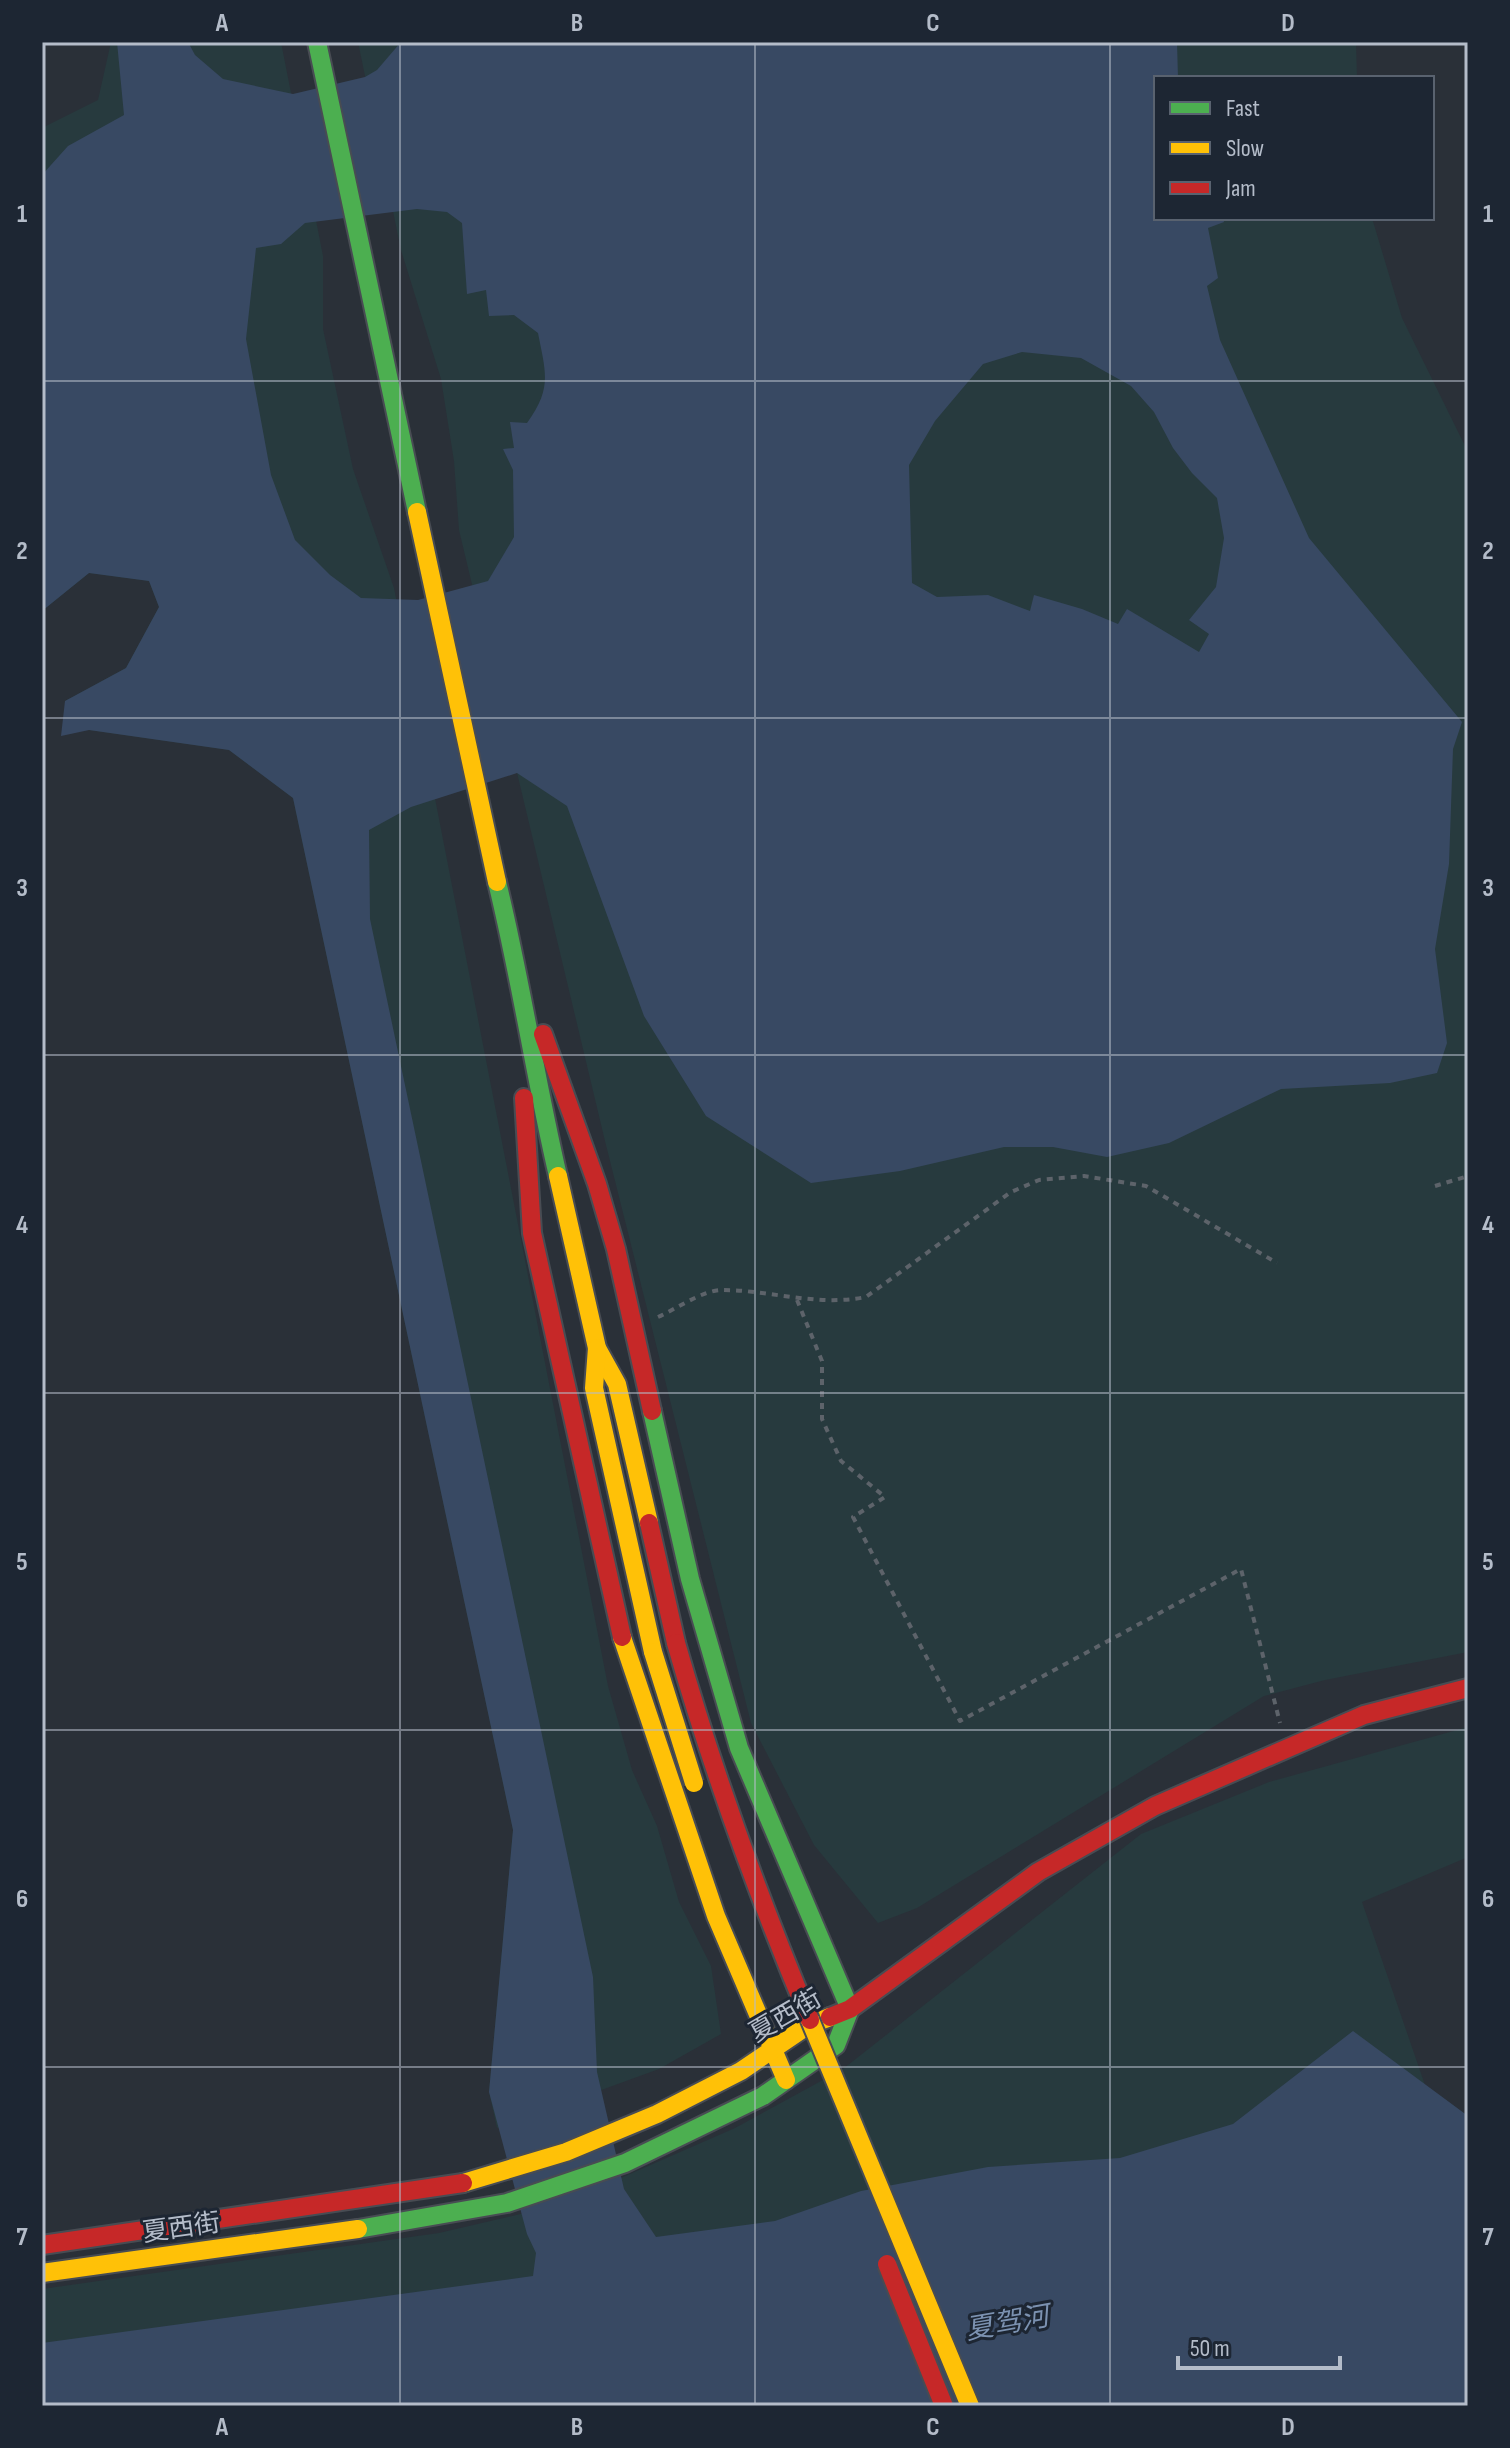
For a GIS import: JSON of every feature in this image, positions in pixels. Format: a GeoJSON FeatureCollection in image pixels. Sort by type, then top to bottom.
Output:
{"type":"FeatureCollection","features":[{"type":"Feature","properties":{"kind":"street"},"geometry":{"type":"LineString","coordinates":[[317,42],[477,797],[517,963],[540,1099],[597,1348],[617,1384],[676,1643],[711,1765],[753,1883],[970,2406]]}},
{"type":"Feature","properties":{"kind":"street"},"geometry":{"type":"LineString","coordinates":[[517,963],[597,1184],[634,1328],[690,1579],[739,1748],[850,2009],[1038,1872],[1155,1806],[1364,1715],[1468,1688]]}},
{"type":"Feature","properties":{"kind":"street"},"geometry":{"type":"LineString","coordinates":[[517,963],[532,1233],[626,1653],[716,1916],[786,2080]]}},
{"type":"Feature","properties":{"kind":"street"},"geometry":{"type":"LineString","coordinates":[[597,1348],[594,1388],[653,1652],[699,1798]]}},
{"type":"Feature","properties":{"kind":"street","name":"夏西街"},"geometry":{"type":"LineString","coordinates":[[42,2245],[474,2181],[566,2152],[657,2114],[741,2071],[807,2026],[850,2009]]}},
{"type":"Feature","properties":{"kind":"street","name":"夏西街"},"geometry":{"type":"LineString","coordinates":[[42,2273],[401,2223],[507,2203],[625,2163],[763,2096],[836,2045],[850,2009]]}},
{"type":"Feature","properties":{"kind":"street"},"geometry":{"type":"LineString","coordinates":[[787,2020],[817,2090]]}},
{"type":"Feature","properties":{"kind":"street"},"geometry":{"type":"LineString","coordinates":[[880,2248],[944,2406]]}},
{"type":"Feature","properties":{"kind":"path"},"geometry":{"type":"LineString","coordinates":[[634,1328],[719,1290],[797,1300],[845,1301],[866,1297],[1011,1192],[1039,1180],[1084,1176],[1146,1186],[1277,1263]]}},
{"type":"Feature","properties":{"kind":"path"},"geometry":{"type":"LineString","coordinates":[[1435,1186],[1468,1176]]}},
{"type":"Feature","properties":{"kind":"path"},"geometry":{"type":"LineString","coordinates":[[797,1300],[822,1361],[822,1419],[841,1461],[885,1497],[853,1517],[960,1721],[1241,1569],[1287,1749]]}},
{"type":"Feature","properties":{"kind":"green space"},"geometry":{"type":"Polygon","coordinates":[[[111,42],[281,42],[323,256],[323,329],[353,469],[394,588],[608,1686],[632,1770],[657,1826],[679,1902],[711,1966],[721,2034],[659,2069],[497,2128],[489,2092],[513,1830],[293,798],[229,750],[89,730],[65,701],[126,668],[159,607],[149,581],[89,573],[42,611],[42,128],[98,100],[111,42]]]}},
{"type":"Feature","properties":{"kind":"green space"},"geometry":{"type":"Polygon","coordinates":[[[358,42],[1356,42],[1357,76],[1154,76],[1154,220],[1373,220],[1402,318],[1468,452],[1468,1652],[1325,1680],[1264,1696],[917,1908],[878,1923],[814,1845],[751,1723],[605,1141],[459,530],[454,461],[441,379],[401,250],[358,42]]]}},
{"type":"Feature","properties":{"kind":"green space"},"geometry":{"type":"Polygon","coordinates":[[[1468,1727],[1468,1857],[1362,1902],[1425,2085],[1468,2116],[1468,2406],[42,2406],[42,2289],[439,2233],[559,2205],[735,2128],[843,2069],[1141,1834],[1269,1782],[1468,1727]]]}},
{"type":"Feature","properties":{"kind":"water","name":"夏驾河"},"geometry":{"type":"Polygon","coordinates":[[[117,42],[188,42],[195,55],[223,79],[293,94],[365,77],[377,70],[401,42],[1177,42],[1178,76],[1154,76],[1154,220],[1224,220],[1208,228],[1218,278],[1207,286],[1220,340],[1309,538],[1462,722],[1453,749],[1449,864],[1435,949],[1447,1043],[1437,1073],[1390,1083],[1281,1089],[1169,1143],[1107,1157],[1053,1147],[1004,1147],[900,1171],[811,1183],[706,1116],[644,1016],[567,806],[517,773],[411,807],[369,830],[370,919],[593,1977],[597,2072],[624,2189],[656,2237],[775,2221],[861,2191],[988,2167],[1120,2158],[1233,2124],[1353,2031],[1468,2116],[1468,2406],[42,2406],[42,2343],[533,2276],[536,2253],[527,2234],[489,2092],[513,1830],[293,798],[229,750],[89,730],[61,736],[65,701],[126,668],[159,607],[149,581],[89,573],[42,611],[42,175],[68,146],[124,115],[117,42]],[[417,209],[305,223],[281,244],[256,248],[246,339],[271,475],[295,540],[330,575],[361,598],[418,600],[488,581],[514,537],[513,470],[503,449],[514,448],[510,422],[527,423],[544,390],[545,370],[538,333],[514,315],[489,316],[486,290],[467,294],[462,223],[447,212],[417,209]],[[1022,352],[983,364],[935,421],[909,465],[912,583],[937,597],[988,595],[1030,611],[1034,595],[1082,609],[1118,624],[1127,609],[1199,652],[1209,634],[1189,620],[1216,587],[1224,538],[1217,498],[1192,473],[1173,448],[1154,412],[1131,386],[1081,358],[1022,352]]]}},
{"type":"Feature","properties":{"kind":"traffic: fast"},"geometry":{"type":"LineString","coordinates":[[317,42],[417,512]]}},
{"type":"Feature","properties":{"kind":"traffic: fast"},"geometry":{"type":"LineString","coordinates":[[497,882],[558,1176]]}},
{"type":"Feature","properties":{"kind":"traffic: fast"},"geometry":{"type":"LineString","coordinates":[[652,1411],[690,1579],[739,1748],[850,2009]]}},
{"type":"Feature","properties":{"kind":"traffic: fast"},"geometry":{"type":"LineString","coordinates":[[358,2229],[507,2203],[625,2163],[763,2096],[836,2045],[850,2009]]}},
{"type":"Feature","properties":{"kind":"traffic: slow"},"geometry":{"type":"LineString","coordinates":[[417,512],[497,882]]}},
{"type":"Feature","properties":{"kind":"traffic: slow"},"geometry":{"type":"LineString","coordinates":[[558,1176],[597,1348],[617,1384],[649,1523]]}},
{"type":"Feature","properties":{"kind":"traffic: slow"},"geometry":{"type":"LineString","coordinates":[[597,1348],[594,1388],[653,1652]]}},
{"type":"Feature","properties":{"kind":"traffic: slow"},"geometry":{"type":"LineString","coordinates":[[622,1637],[716,1916],[786,2080]]}},
{"type":"Feature","properties":{"kind":"traffic: slow"},"geometry":{"type":"LineString","coordinates":[[653,1652],[694,1783]]}},
{"type":"Feature","properties":{"kind":"traffic: slow"},"geometry":{"type":"LineString","coordinates":[[463,2183],[566,2152],[657,2114],[741,2071],[807,2026],[830,2017]]}},
{"type":"Feature","properties":{"kind":"traffic: slow"},"geometry":{"type":"LineString","coordinates":[[810,2020],[970,2406]]}},
{"type":"Feature","properties":{"kind":"traffic: slow"},"geometry":{"type":"LineString","coordinates":[[42,2273],[358,2229]]}},
{"type":"Feature","properties":{"kind":"traffic: jam"},"geometry":{"type":"LineString","coordinates":[[543,1034],[597,1184],[616,1249],[652,1411]]}},
{"type":"Feature","properties":{"kind":"traffic: jam"},"geometry":{"type":"LineString","coordinates":[[524,1098],[532,1233],[622,1637]]}},
{"type":"Feature","properties":{"kind":"traffic: jam"},"geometry":{"type":"LineString","coordinates":[[649,1523],[676,1643]]}},
{"type":"Feature","properties":{"kind":"traffic: jam"},"geometry":{"type":"LineString","coordinates":[[676,1643],[737,1833],[810,2020]]}},
{"type":"Feature","properties":{"kind":"traffic: jam"},"geometry":{"type":"LineString","coordinates":[[830,2017],[850,2009],[1038,1872],[1155,1806],[1364,1715],[1468,1688]]}},
{"type":"Feature","properties":{"kind":"traffic: jam"},"geometry":{"type":"LineString","coordinates":[[42,2245],[463,2183]]}},
{"type":"Feature","properties":{"kind":"traffic: jam"},"geometry":{"type":"LineString","coordinates":[[887,2264],[944,2406]]}}]}
